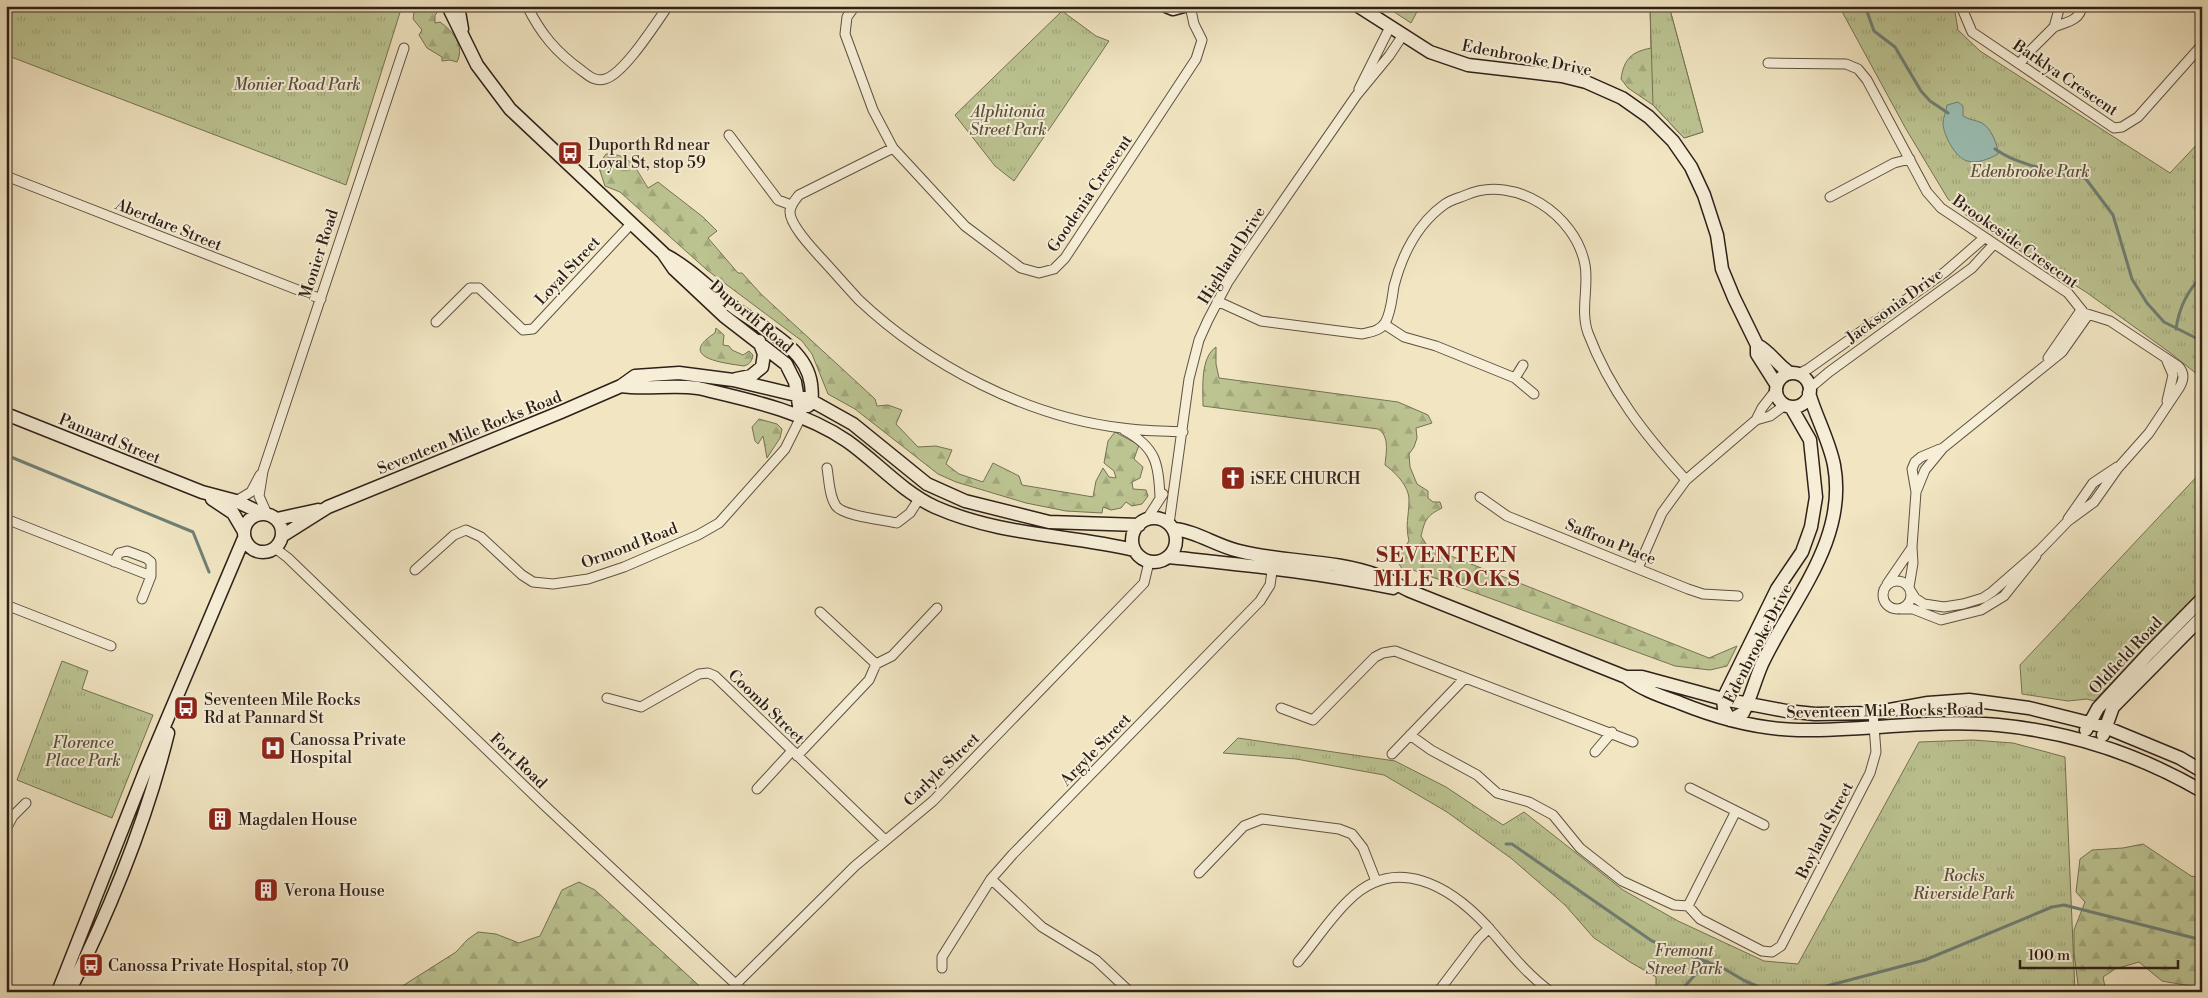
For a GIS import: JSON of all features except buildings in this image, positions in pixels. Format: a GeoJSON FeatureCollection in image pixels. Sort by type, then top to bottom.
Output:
{"type":"FeatureCollection","features":[{"type":"Feature","properties":{"kind":"main road"},"geometry":{"type":"LineString","coordinates":[[448,6],[465,41]]}},
{"type":"Feature","properties":{"kind":"main road"},"geometry":{"type":"LineString","coordinates":[[458,6],[465,41]]}},
{"type":"Feature","properties":{"kind":"main road","name":"Edenbrooke Drive"},"geometry":{"type":"LineString","coordinates":[[1358,6],[1430,52],[1468,65],[1562,76],[1586,82],[1622,98],[1649,118],[1673,141],[1692,167],[1704,195],[1717,235],[1722,269],[1757,345],[1757,354],[1776,387]]}},
{"type":"Feature","properties":{"kind":"main road","name":"Duporth Road"},"geometry":{"type":"LineString","coordinates":[[465,41],[481,71],[510,109],[631,224],[663,253],[681,263],[732,306],[784,343],[797,355],[810,379],[812,401]]}},
{"type":"Feature","properties":{"kind":"main road","name":"Duporth Road"},"geometry":{"type":"LineString","coordinates":[[663,253],[674,269],[724,316],[759,341],[786,364],[795,382],[801,416]]}},
{"type":"Feature","properties":{"kind":"main road"},"geometry":{"type":"LineString","coordinates":[[733,380],[751,376],[762,367],[764,354],[759,341]]}},
{"type":"Feature","properties":{"kind":"main road","name":"Edenbrooke Drive"},"geometry":{"type":"LineString","coordinates":[[1757,345],[1766,349],[1780,366],[1794,373]]}},
{"type":"Feature","properties":{"kind":"main road"},"geometry":{"type":"LineString","coordinates":[[1794,373],[1806,379],[1809,390],[1805,402],[1788,406],[1780,401],[1776,387],[1782,377],[1794,373]]}},
{"type":"Feature","properties":{"kind":"main road","name":"Seventeen Mile Rocks Road"},"geometry":{"type":"LineString","coordinates":[[282,536],[328,508],[622,386],[636,376],[659,374],[704,376],[733,380],[796,395],[812,401],[853,424],[927,484],[954,497],[1049,522],[1143,522]]}},
{"type":"Feature","properties":{"kind":"main road","name":"Seventeen Mile Rocks Road"},"geometry":{"type":"LineString","coordinates":[[622,386],[636,388],[682,385],[801,416],[822,425],[848,442],[919,499],[965,519],[1002,529],[1072,538],[1134,550]]}},
{"type":"Feature","properties":{"kind":"main road","name":"Edenbrooke Drive"},"geometry":{"type":"LineString","coordinates":[[1788,406],[1810,440],[1816,497],[1811,527],[1802,552],[1777,589],[1723,698],[1724,709],[1730,720],[1743,713],[1762,664],[1823,552],[1832,525],[1835,494],[1834,465],[1809,390]]}},
{"type":"Feature","properties":{"kind":"main road"},"geometry":{"type":"LineString","coordinates":[[801,416],[812,401]]}},
{"type":"Feature","properties":{"kind":"main road","name":"Pannard Street"},"geometry":{"type":"LineString","coordinates":[[6,414],[202,492],[236,501],[268,515]]}},
{"type":"Feature","properties":{"kind":"main road","name":"Pannard Street"},"geometry":{"type":"LineString","coordinates":[[202,492],[233,513],[243,534]]}},
{"type":"Feature","properties":{"kind":"main road","name":"Seventeen Mile Rocks Road"},"geometry":{"type":"LineString","coordinates":[[268,515],[328,508]]}},
{"type":"Feature","properties":{"kind":"main road"},"geometry":{"type":"LineString","coordinates":[[58,992],[146,769],[177,699],[243,534],[250,517],[268,515],[281,525],[282,536],[274,548],[262,552],[253,550],[243,534]]}},
{"type":"Feature","properties":{"kind":"main road"},"geometry":{"type":"LineString","coordinates":[[1159,518],[1171,526],[1176,544],[1169,557],[1158,562],[1149,562],[1138,556],[1134,550],[1132,536],[1143,522],[1159,518]]}},
{"type":"Feature","properties":{"kind":"main road","name":"Seventeen Mile Rocks Road"},"geometry":{"type":"LineString","coordinates":[[1171,526],[1215,544],[1273,563],[1410,591],[1626,677],[1638,686],[1693,709],[1730,720],[1764,727],[1798,730],[1955,723],[1998,725],[2100,744],[2171,773],[2202,791]]}},
{"type":"Feature","properties":{"kind":"main road"},"geometry":{"type":"LineString","coordinates":[[226,577],[253,550]]}},
{"type":"Feature","properties":{"kind":"main road","name":"Seventeen Mile Rocks Road"},"geometry":{"type":"LineString","coordinates":[[1169,557],[1273,563]]}},
{"type":"Feature","properties":{"kind":"main road","name":"Oldfield Road"},"geometry":{"type":"LineString","coordinates":[[2083,740],[2088,723],[2098,708],[2143,658],[2202,600]]}},
{"type":"Feature","properties":{"kind":"main road","name":"Oldfield Road"},"geometry":{"type":"LineString","coordinates":[[2100,744],[2113,707],[2202,617]]}},
{"type":"Feature","properties":{"kind":"main road","name":"Seventeen Mile Rocks Road"},"geometry":{"type":"LineString","coordinates":[[1626,677],[1642,677],[1723,698],[1786,711],[1815,714],[1874,713],[1928,703],[1969,700],[2029,708],[2105,728],[2180,758],[2202,771]]}},
{"type":"Feature","properties":{"kind":"main road"},"geometry":{"type":"LineString","coordinates":[[70,992],[105,914],[142,823],[177,699]]}},
{"type":"Feature","properties":{"kind":"street"},"geometry":{"type":"LineString","coordinates":[[527,6],[537,26],[561,56],[593,79],[604,80],[613,76],[642,45],[668,6]]}},
{"type":"Feature","properties":{"kind":"street","name":"Goodenia Crescent"},"geometry":{"type":"LineString","coordinates":[[854,6],[847,17],[846,34],[873,110],[893,148],[965,226],[1021,268],[1039,273],[1054,270],[1065,258],[1196,59],[1202,40],[1194,24],[1180,7]]}},
{"type":"Feature","properties":{"kind":"street","name":"Barklya Crescent"},"geometry":{"type":"LineString","coordinates":[[1961,6],[1972,32],[2114,128],[2122,127],[2138,117],[2202,45]]}},
{"type":"Feature","properties":{"kind":"street"},"geometry":{"type":"LineString","coordinates":[[2054,27],[2060,6]]}},
{"type":"Feature","properties":{"kind":"street"},"geometry":{"type":"LineString","coordinates":[[2020,64],[2026,55],[2054,27],[2074,20],[2079,16],[2082,6]]}},
{"type":"Feature","properties":{"kind":"street","name":"Highland Drive"},"geometry":{"type":"LineString","coordinates":[[1356,96],[1367,70],[1379,52],[1390,28]]}},
{"type":"Feature","properties":{"kind":"street","name":"Highland Drive"},"geometry":{"type":"LineString","coordinates":[[1171,526],[1174,480],[1183,432],[1189,379],[1199,340],[1217,301],[1243,259],[1356,96],[1390,56],[1402,35]]}},
{"type":"Feature","properties":{"kind":"street","name":"Monier Road"},"geometry":{"type":"LineString","coordinates":[[268,515],[259,496],[263,471],[404,48]]}},
{"type":"Feature","properties":{"kind":"street","name":"Brookeside Crescent"},"geometry":{"type":"LineString","coordinates":[[1768,63],[1846,64],[1858,69],[1867,80],[1933,199],[1945,211],[2068,293],[2085,312]]}},
{"type":"Feature","properties":{"kind":"street"},"geometry":{"type":"LineString","coordinates":[[729,135],[778,200],[791,205]]}},
{"type":"Feature","properties":{"kind":"street"},"geometry":{"type":"LineString","coordinates":[[893,148],[800,195],[791,205],[790,213],[794,224],[813,249],[860,300],[906,339],[955,371],[1018,401],[1081,421],[1122,428],[1183,432]]}},
{"type":"Feature","properties":{"kind":"street"},"geometry":{"type":"LineString","coordinates":[[1830,197],[1894,163],[1910,159]]}},
{"type":"Feature","properties":{"kind":"street","name":"Aberdare Street"},"geometry":{"type":"LineString","coordinates":[[6,176],[321,299]]}},
{"type":"Feature","properties":{"kind":"street"},"geometry":{"type":"LineString","coordinates":[[1217,301],[1261,321],[1362,334],[1375,332],[1384,324],[1400,266],[1410,243],[1426,222],[1446,204],[1472,192],[1508,190],[1525,195],[1551,211],[1562,221],[1575,239],[1585,265],[1584,301],[1587,331],[1624,405],[1646,436],[1686,480]]}},
{"type":"Feature","properties":{"kind":"street","name":"Loyal Street"},"geometry":{"type":"LineString","coordinates":[[436,322],[470,288],[479,288],[523,330],[532,329],[631,224]]}},
{"type":"Feature","properties":{"kind":"street","name":"Jacksonia Drive"},"geometry":{"type":"LineString","coordinates":[[1794,373],[1808,369],[1944,272],[1984,238]]}},
{"type":"Feature","properties":{"kind":"street","name":"Jacksonia Drive"},"geometry":{"type":"LineString","coordinates":[[1809,390],[1828,372],[1972,268],[1994,244]]}},
{"type":"Feature","properties":{"kind":"street"},"geometry":{"type":"LineString","coordinates":[[1886,585],[1898,581],[1904,583],[1909,589],[1915,598],[1930,606],[1944,607],[1963,604],[1992,592],[2040,550],[2065,524],[2094,502],[2121,464],[2145,438],[2179,388],[2183,376],[2179,367],[2110,321],[2085,312],[2064,349],[1943,448],[1925,470],[1916,492],[1912,546],[1913,563],[1909,589],[1909,602],[1901,609]]}},
{"type":"Feature","properties":{"kind":"street"},"geometry":{"type":"LineString","coordinates":[[1384,324],[1404,337],[1436,346],[1515,378],[1534,394]]}},
{"type":"Feature","properties":{"kind":"street"},"geometry":{"type":"LineString","coordinates":[[1515,378],[1523,365]]}},
{"type":"Feature","properties":{"kind":"street"},"geometry":{"type":"LineString","coordinates":[[1638,568],[1662,513],[1686,480],[1756,420],[1776,387]]}},
{"type":"Feature","properties":{"kind":"street"},"geometry":{"type":"LineString","coordinates":[[1756,420],[1770,416],[1788,406]]}},
{"type":"Feature","properties":{"kind":"street","name":"Ormond Road"},"geometry":{"type":"LineString","coordinates":[[415,570],[454,535],[466,530],[481,536],[522,575],[533,582],[553,584],[588,579],[624,567],[698,535],[719,522],[785,449],[801,416]]}},
{"type":"Feature","properties":{"kind":"street"},"geometry":{"type":"LineString","coordinates":[[1122,428],[1148,446],[1156,460],[1160,477],[1160,498]]}},
{"type":"Feature","properties":{"kind":"street"},"geometry":{"type":"LineString","coordinates":[[827,468],[832,499],[837,508],[846,512],[897,523],[910,513],[919,499]]}},
{"type":"Feature","properties":{"kind":"street","name":"Monier Road"},"geometry":{"type":"LineString","coordinates":[[236,501],[251,492],[263,471]]}},
{"type":"Feature","properties":{"kind":"street","name":"Highland Drive"},"geometry":{"type":"LineString","coordinates":[[1143,522],[1174,480]]}},
{"type":"Feature","properties":{"kind":"street","name":"Saffron Place"},"geometry":{"type":"LineString","coordinates":[[1480,497],[1507,516],[1703,594],[1738,596]]}},
{"type":"Feature","properties":{"kind":"street"},"geometry":{"type":"LineString","coordinates":[[6,519],[151,576]]}},
{"type":"Feature","properties":{"kind":"street"},"geometry":{"type":"LineString","coordinates":[[1912,546],[1908,555],[1882,592],[1885,604],[1892,609],[1913,609],[1941,620],[1981,610],[2004,596],[2040,550]]}},
{"type":"Feature","properties":{"kind":"street","name":"Fort Road"},"geometry":{"type":"LineString","coordinates":[[274,548],[288,558],[542,803],[744,992]]}},
{"type":"Feature","properties":{"kind":"street"},"geometry":{"type":"LineString","coordinates":[[114,562],[120,553],[127,551],[146,558],[152,567],[151,576],[142,599]]}},
{"type":"Feature","properties":{"kind":"street","name":"Carlyle Street"},"geometry":{"type":"LineString","coordinates":[[736,984],[855,866],[934,801],[1144,583],[1149,562]]}},
{"type":"Feature","properties":{"kind":"street","name":"Argyle Street"},"geometry":{"type":"LineString","coordinates":[[942,968],[942,957],[991,879],[1260,600],[1270,584],[1273,563]]}},
{"type":"Feature","properties":{"kind":"street"},"geometry":{"type":"LineString","coordinates":[[6,605],[111,646]]}},
{"type":"Feature","properties":{"kind":"street"},"geometry":{"type":"LineString","coordinates":[[757,789],[869,680],[876,664],[892,656],[937,608]]}},
{"type":"Feature","properties":{"kind":"street"},"geometry":{"type":"LineString","coordinates":[[820,612],[876,664]]}},
{"type":"Feature","properties":{"kind":"street"},"geometry":{"type":"LineString","coordinates":[[1281,708],[1314,720],[1375,657],[1383,653],[1395,651],[1612,732],[1633,742]]}},
{"type":"Feature","properties":{"kind":"street","name":"Coomb Street"},"geometry":{"type":"LineString","coordinates":[[607,698],[641,707],[699,674],[708,673],[715,676],[885,840]]}},
{"type":"Feature","properties":{"kind":"street"},"geometry":{"type":"LineString","coordinates":[[1392,754],[1466,678]]}},
{"type":"Feature","properties":{"kind":"street","name":"Boyland Street"},"geometry":{"type":"LineString","coordinates":[[1688,906],[1700,919],[1762,951],[1772,952],[1781,946],[1870,773],[1876,752],[1874,713]]}},
{"type":"Feature","properties":{"kind":"street"},"geometry":{"type":"LineString","coordinates":[[1595,752],[1612,732]]}},
{"type":"Feature","properties":{"kind":"street"},"geometry":{"type":"LineString","coordinates":[[1410,735],[1430,750],[1477,775],[1497,793],[1529,802],[1553,815],[1580,848],[1622,881],[1674,905],[1688,906],[1736,812]]}},
{"type":"Feature","properties":{"kind":"street"},"geometry":{"type":"LineString","coordinates":[[1690,788],[1764,825]]}},
{"type":"Feature","properties":{"kind":"street"},"geometry":{"type":"LineString","coordinates":[[6,829],[13,816],[26,803]]}},
{"type":"Feature","properties":{"kind":"street"},"geometry":{"type":"LineString","coordinates":[[1199,872],[1244,826],[1262,818],[1339,829],[1352,834],[1363,848],[1376,881]]}},
{"type":"Feature","properties":{"kind":"street"},"geometry":{"type":"LineString","coordinates":[[1298,962],[1349,900],[1376,881],[1408,877],[1426,881],[1445,891],[1474,912],[1522,967],[1551,992]]}},
{"type":"Feature","properties":{"kind":"street"},"geometry":{"type":"LineString","coordinates":[[991,879],[1042,927],[1096,960],[1130,992]]}},
{"type":"Feature","properties":{"kind":"street"},"geometry":{"type":"LineString","coordinates":[[1438,992],[1478,939],[1489,928]]}},
{"type":"Feature","properties":{"kind":"green space","name":"Monier Road Park"},"geometry":{"type":"Polygon","coordinates":[[[6,6],[402,6],[346,185],[6,55],[6,6]]]}},
{"type":"Feature","properties":{"kind":"green space"},"geometry":{"type":"Polygon","coordinates":[[[415,6],[435,6],[437,13],[435,15],[435,23],[440,22],[445,26],[453,34],[459,45],[460,50],[457,62],[450,60],[442,61],[442,57],[427,48],[419,35],[422,30],[413,19],[415,6]]]}},
{"type":"Feature","properties":{"kind":"green space"},"geometry":{"type":"Polygon","coordinates":[[[1385,6],[1420,6],[1411,23],[1385,6]]]}},
{"type":"Feature","properties":{"kind":"green space"},"geometry":{"type":"Polygon","coordinates":[[[1650,6],[1669,6],[1703,132],[1684,138],[1653,105],[1628,88],[1621,79],[1627,61],[1634,54],[1651,48],[1650,6]]]}},
{"type":"Feature","properties":{"kind":"green space"},"geometry":{"type":"Polygon","coordinates":[[[1650,6],[1669,6],[1703,132],[1684,138],[1653,105],[1650,6]]]}},
{"type":"Feature","properties":{"kind":"green space","name":"Edenbrooke Park"},"geometry":{"type":"Polygon","coordinates":[[[1839,6],[1954,6],[1958,30],[1980,51],[2170,173],[2202,139],[2202,378],[2086,292],[1993,234],[1967,216],[1948,199],[1906,129],[1839,6]]]}},
{"type":"Feature","properties":{"kind":"green space","name":"Alphitonia Street Park"},"geometry":{"type":"Polygon","coordinates":[[[1062,11],[1096,36],[1109,41],[1014,181],[995,166],[955,115],[1062,11]]]}},
{"type":"Feature","properties":{"kind":"green space"},"geometry":{"type":"Polygon","coordinates":[[[606,154],[622,156],[627,159],[636,168],[648,188],[658,182],[703,217],[717,231],[708,238],[738,273],[742,273],[761,294],[875,399],[877,406],[888,405],[902,410],[896,424],[918,447],[936,446],[952,450],[946,464],[959,474],[983,482],[993,463],[1019,476],[1022,485],[1093,497],[1096,481],[1103,468],[1109,477],[1116,478],[1114,471],[1104,463],[1108,441],[1115,432],[1139,445],[1134,459],[1143,467],[1140,478],[1132,482],[1133,489],[1146,490],[1148,496],[1142,504],[1132,506],[1126,502],[1121,508],[1111,510],[1103,507],[1102,513],[1066,511],[1026,503],[956,482],[938,474],[855,409],[828,394],[812,354],[802,341],[707,270],[620,192],[605,186],[598,165],[606,154]]]}},
{"type":"Feature","properties":{"kind":"green space"},"geometry":{"type":"Polygon","coordinates":[[[716,328],[724,335],[723,345],[729,346],[732,350],[743,355],[749,351],[753,355],[749,363],[744,366],[726,363],[707,358],[702,354],[700,348],[704,341],[715,333],[716,328]]]}},
{"type":"Feature","properties":{"kind":"green space"},"geometry":{"type":"Polygon","coordinates":[[[1216,347],[1216,364],[1219,378],[1398,402],[1428,415],[1432,423],[1416,428],[1417,438],[1409,454],[1410,467],[1417,484],[1428,491],[1428,498],[1433,502],[1440,502],[1442,508],[1429,516],[1424,526],[1421,536],[1428,547],[1709,658],[1737,646],[1727,666],[1710,670],[1675,666],[1413,570],[1403,570],[1399,564],[1398,556],[1409,541],[1407,525],[1409,500],[1407,490],[1401,480],[1385,465],[1386,440],[1382,432],[1378,429],[1203,406],[1205,366],[1207,358],[1216,347]]]}},
{"type":"Feature","properties":{"kind":"green space"},"geometry":{"type":"Polygon","coordinates":[[[759,419],[777,424],[782,429],[780,438],[767,458],[763,436],[758,444],[755,441],[752,427],[759,419]]]}},
{"type":"Feature","properties":{"kind":"green space"},"geometry":{"type":"Polygon","coordinates":[[[2202,471],[2202,589],[2094,701],[2087,699],[2068,701],[2022,694],[2020,665],[2202,471]]]}},
{"type":"Feature","properties":{"kind":"green space","name":"Florence Place Park"},"geometry":{"type":"Polygon","coordinates":[[[62,661],[88,671],[82,689],[153,715],[112,818],[17,780],[62,661]]]}},
{"type":"Feature","properties":{"kind":"green space","name":"Rocks Riverside Park"},"geometry":{"type":"Polygon","coordinates":[[[1238,738],[1395,761],[1446,787],[1503,825],[1524,812],[1623,890],[1678,921],[1764,961],[1798,964],[1919,742],[1973,740],[2013,743],[2065,757],[2075,992],[1881,992],[1881,986],[1862,992],[1656,992],[1656,977],[1594,938],[1565,905],[1512,859],[1447,812],[1384,775],[1296,759],[1223,753],[1238,738]]]}},
{"type":"Feature","properties":{"kind":"green space"},"geometry":{"type":"Polygon","coordinates":[[[2143,844],[2191,876],[2202,878],[2202,988],[2162,981],[2139,962],[2115,969],[2103,977],[2106,992],[2079,992],[2074,953],[2074,930],[2085,902],[2076,892],[2080,859],[2092,850],[2123,848],[2143,844]]]}},
{"type":"Feature","properties":{"kind":"green space"},"geometry":{"type":"Polygon","coordinates":[[[579,882],[595,890],[706,992],[393,992],[456,952],[478,932],[496,934],[519,943],[540,936],[562,890],[579,882]]]}},
{"type":"Feature","properties":{"kind":"water"},"geometry":{"type":"Polygon","coordinates":[[[1958,102],[1963,106],[1963,116],[1985,125],[1991,133],[1998,154],[1991,158],[1971,162],[1963,159],[1954,151],[1945,134],[1943,122],[1947,105],[1958,102]]]}},
{"type":"Feature","properties":{"kind":"waterway"},"geometry":{"type":"LineString","coordinates":[[1865,6],[1874,31],[1895,47],[1921,91],[1930,101],[1948,113]]}},
{"type":"Feature","properties":{"kind":"waterway"},"geometry":{"type":"LineString","coordinates":[[1995,149],[2013,159],[2052,173],[2086,179],[2113,215],[2132,279],[2147,303],[2164,322],[2202,341]]}},
{"type":"Feature","properties":{"kind":"waterway"},"geometry":{"type":"LineString","coordinates":[[2176,329],[2184,300],[2202,276]]}},
{"type":"Feature","properties":{"kind":"waterway"},"geometry":{"type":"LineString","coordinates":[[6,455],[193,532],[209,572]]}},
{"type":"Feature","properties":{"kind":"waterway"},"geometry":{"type":"LineString","coordinates":[[1506,844],[1512,844],[1652,941],[1723,968],[1745,981],[1771,992]]}},
{"type":"Feature","properties":{"kind":"waterway"},"geometry":{"type":"LineString","coordinates":[[1804,992],[1925,960],[2052,907],[2064,905],[2202,940]]}},
{"type":"Feature","properties":{"kind":"waterway"},"geometry":{"type":"LineString","coordinates":[[1680,992],[1707,961]]}},
{"type":"Feature","properties":{"kind":"place","name":"Duporth Rd near Loyal St, stop 59"},"geometry":{"type":"Point","coordinates":[570,153]}},
{"type":"Feature","properties":{"kind":"place","name":"iSEE CHURCH"},"geometry":{"type":"Point","coordinates":[1233,478]}},
{"type":"Feature","properties":{"kind":"place","name":"Seventeen Mile Rocks Rd at Pannard St"},"geometry":{"type":"Point","coordinates":[186,708]}},
{"type":"Feature","properties":{"kind":"place","name":"Canossa Private Hospital"},"geometry":{"type":"Point","coordinates":[273,748]}},
{"type":"Feature","properties":{"kind":"place","name":"Magdalen House"},"geometry":{"type":"Point","coordinates":[220,819]}},
{"type":"Feature","properties":{"kind":"place","name":"Verona House"},"geometry":{"type":"Point","coordinates":[266,890]}},
{"type":"Feature","properties":{"kind":"place","name":"Canossa Private Hospital, stop 70"},"geometry":{"type":"Point","coordinates":[91,965]}},
{"type":"Feature","properties":{"kind":"district","name":"SEVENTEEN MILE ROCKS"},"geometry":{"type":"Point","coordinates":[1447,567]}},
{"type":"Feature","properties":{"kind":"park label","name":"Fremont Street Park"},"geometry":{"type":"Point","coordinates":[1684,959]}}]}
